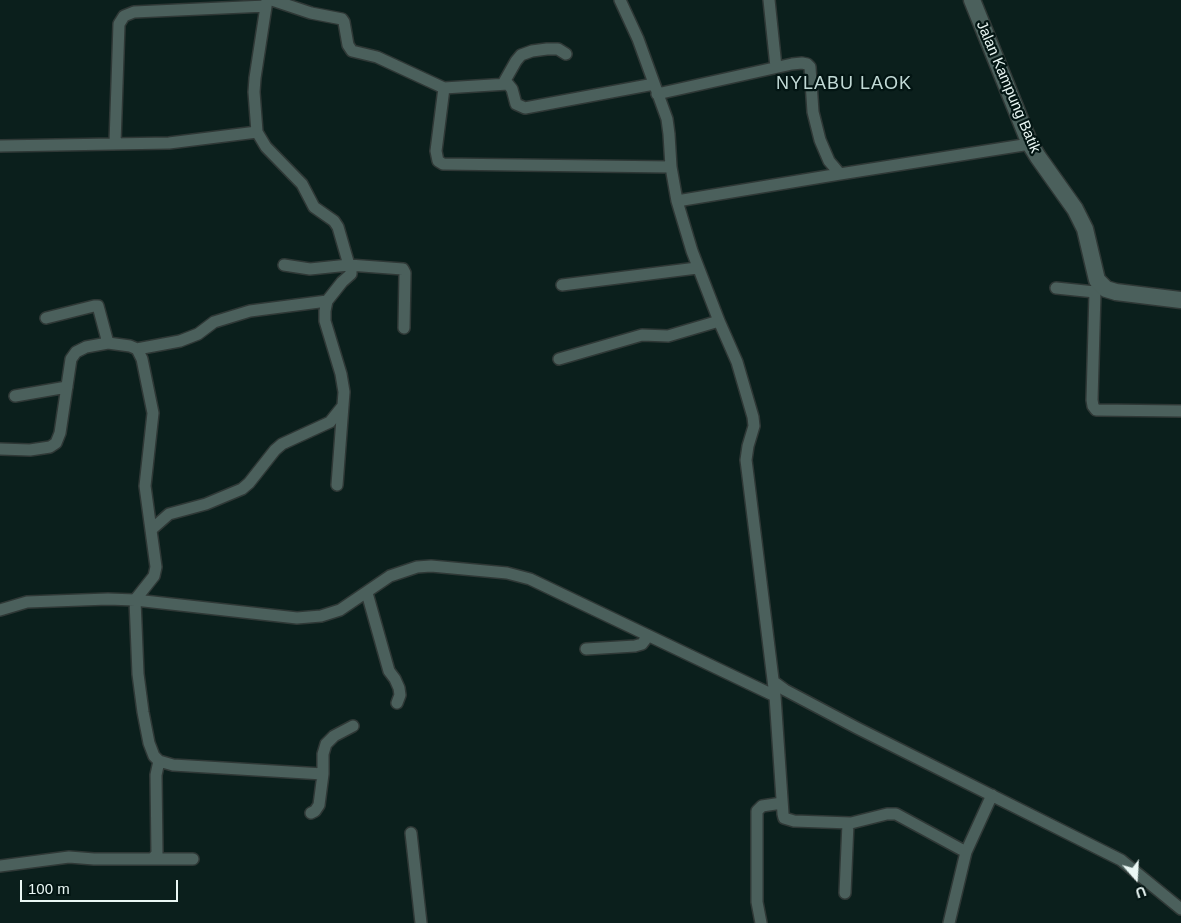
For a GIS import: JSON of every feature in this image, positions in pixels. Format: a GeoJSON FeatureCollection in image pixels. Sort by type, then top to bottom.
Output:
{"type":"FeatureCollection","features":[{"type":"Feature","properties":{"kind":"street"},"geometry":{"type":"LineString","coordinates":[[620,0],[638,39],[669,127],[677,201],[697,268],[737,362],[754,426],[748,446],[747,468],[774,682],[784,818],[788,820],[848,822],[896,814],[966,852]]}},
{"type":"Feature","properties":{"kind":"street"},"geometry":{"type":"LineString","coordinates":[[769,0],[776,68]]}},
{"type":"Feature","properties":{"kind":"street","name":"Jalan Kampung Batik"},"geometry":{"type":"LineString","coordinates":[[972,0],[1030,144],[1075,209],[1085,229],[1097,288]]}},
{"type":"Feature","properties":{"kind":"street"},"geometry":{"type":"LineString","coordinates":[[115,143],[119,24],[124,16],[134,12],[268,2],[342,19],[351,50],[378,57],[444,88],[508,84],[516,104],[525,108],[656,89],[802,63],[810,68],[814,112],[820,140],[829,161],[840,174]]}},
{"type":"Feature","properties":{"kind":"street"},"geometry":{"type":"LineString","coordinates":[[268,2],[255,85],[257,132],[266,147],[302,184],[314,207],[334,221],[338,227],[351,274],[327,301],[324,316],[341,374],[344,392],[337,486]]}},
{"type":"Feature","properties":{"kind":"street"},"geometry":{"type":"LineString","coordinates":[[503,84],[521,56],[532,50],[558,49],[566,54]]}},
{"type":"Feature","properties":{"kind":"street"},"geometry":{"type":"LineString","coordinates":[[444,88],[436,151],[438,161],[443,164],[490,163],[672,167]]}},
{"type":"Feature","properties":{"kind":"street"},"geometry":{"type":"LineString","coordinates":[[0,146],[169,143],[257,132]]}},
{"type":"Feature","properties":{"kind":"street"},"geometry":{"type":"LineString","coordinates":[[677,201],[1030,144]]}},
{"type":"Feature","properties":{"kind":"street"},"geometry":{"type":"LineString","coordinates":[[284,265],[310,269],[349,265],[403,269],[405,273],[404,328]]}},
{"type":"Feature","properties":{"kind":"street"},"geometry":{"type":"LineString","coordinates":[[562,285],[697,268]]}},
{"type":"Feature","properties":{"kind":"street"},"geometry":{"type":"LineString","coordinates":[[1056,288],[1097,288],[1181,300]]}},
{"type":"Feature","properties":{"kind":"street"},"geometry":{"type":"LineString","coordinates":[[1097,288],[1092,400],[1096,410],[1181,411]]}},
{"type":"Feature","properties":{"kind":"street"},"geometry":{"type":"LineString","coordinates":[[0,449],[30,450],[50,447],[56,443],[60,434],[71,359],[73,354],[86,347],[108,343],[130,346],[137,349],[180,341],[198,334],[214,322],[250,311],[327,301]]}},
{"type":"Feature","properties":{"kind":"street"},"geometry":{"type":"LineString","coordinates":[[46,318],[98,306],[108,343]]}},
{"type":"Feature","properties":{"kind":"street"},"geometry":{"type":"LineString","coordinates":[[559,358],[642,335],[668,336],[719,321]]}},
{"type":"Feature","properties":{"kind":"street"},"geometry":{"type":"LineString","coordinates":[[137,349],[142,359],[154,413],[145,486],[156,571],[135,600],[138,674],[143,712],[154,756],[159,761],[173,765],[323,774]]}},
{"type":"Feature","properties":{"kind":"street"},"geometry":{"type":"LineString","coordinates":[[15,396],[67,387]]}},
{"type":"Feature","properties":{"kind":"street"},"geometry":{"type":"LineString","coordinates":[[152,529],[169,514],[206,504],[242,489],[249,484],[275,450],[282,444],[330,422],[342,407]]}},
{"type":"Feature","properties":{"kind":"street"},"geometry":{"type":"LineString","coordinates":[[0,610],[27,602],[108,599],[135,600],[297,618],[321,616],[340,610],[390,576],[417,567],[431,566],[507,573],[530,579],[775,696]]}},
{"type":"Feature","properties":{"kind":"street"},"geometry":{"type":"LineString","coordinates":[[366,593],[389,671],[399,688],[400,695],[397,703]]}},
{"type":"Feature","properties":{"kind":"street"},"geometry":{"type":"LineString","coordinates":[[586,649],[635,646],[642,644],[648,636]]}},
{"type":"Feature","properties":{"kind":"street"},"geometry":{"type":"LineString","coordinates":[[774,682],[785,690],[849,724],[1121,860],[1181,909]]}},
{"type":"Feature","properties":{"kind":"street"},"geometry":{"type":"LineString","coordinates":[[311,814],[319,805],[323,774],[323,754],[326,744],[334,736],[353,726]]}},
{"type":"Feature","properties":{"kind":"street"},"geometry":{"type":"LineString","coordinates":[[152,859],[157,854],[156,775],[159,761]]}},
{"type":"Feature","properties":{"kind":"street"},"geometry":{"type":"LineString","coordinates":[[948,923],[966,852],[992,795]]}},
{"type":"Feature","properties":{"kind":"street"},"geometry":{"type":"LineString","coordinates":[[761,923],[757,902],[757,811],[762,806],[782,803]]}},
{"type":"Feature","properties":{"kind":"street"},"geometry":{"type":"LineString","coordinates":[[845,892],[848,822]]}},
{"type":"Feature","properties":{"kind":"street"},"geometry":{"type":"LineString","coordinates":[[411,833],[421,923]]}},
{"type":"Feature","properties":{"kind":"street"},"geometry":{"type":"LineString","coordinates":[[0,866],[68,857],[192,859]]}},
{"type":"Feature","properties":{"kind":"district","name":"NYLABU LAOK"},"geometry":{"type":"Point","coordinates":[844,84]}}]}
